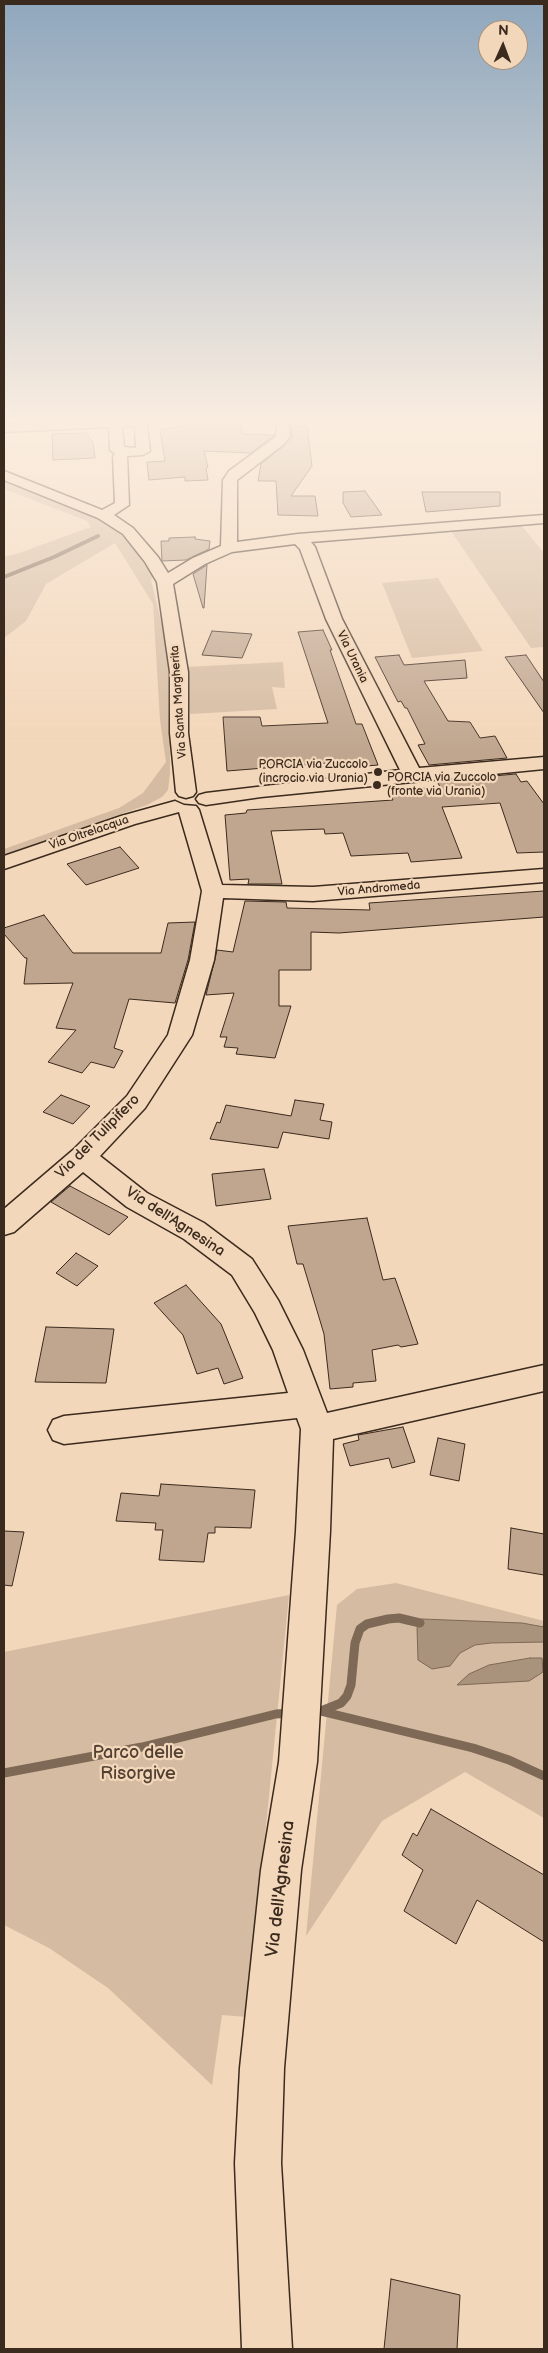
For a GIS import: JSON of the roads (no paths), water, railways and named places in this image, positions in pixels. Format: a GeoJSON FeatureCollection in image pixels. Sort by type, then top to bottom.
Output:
{"type":"FeatureCollection","features":[{"type":"Feature","properties":{"kind":"street","name":"Via Santa Margherita"},"geometry":{"type":"LineString","coordinates":[[128,531],[152,560],[165,582],[179,672],[179,733],[189,802],[213,891]]}},
{"type":"Feature","properties":{"kind":"street"},"geometry":{"type":"LineString","coordinates":[[229,531],[229,548]]}},
{"type":"Feature","properties":{"kind":"street"},"geometry":{"type":"LineString","coordinates":[[165,582],[199,561],[229,548],[298,539],[399,531]]}},
{"type":"Feature","properties":{"kind":"street","name":"Via Urania"},"geometry":{"type":"LineString","coordinates":[[298,539],[307,547],[334,619],[412,775]]}},
{"type":"Feature","properties":{"kind":"street","name":"Via Oltrelacqua"},"geometry":{"type":"LineString","coordinates":[[4,863],[128,820],[189,802],[261,791],[544,763]]}},
{"type":"Feature","properties":{"kind":"street","name":"Via Andromeda"},"geometry":{"type":"LineString","coordinates":[[213,891],[313,894],[544,875]]}},
{"type":"Feature","properties":{"kind":"street","name":"Via del Tulipifero"},"geometry":{"type":"LineString","coordinates":[[4,1225],[83,1157],[136,1102],[180,1036],[202,960],[213,891]]}},
{"type":"Feature","properties":{"kind":"street","name":"Via dell'Agnesina"},"geometry":{"type":"LineString","coordinates":[[83,1157],[136,1200],[194,1231],[242,1267],[267,1308],[288,1350],[312,1417],[316,1472],[298,1762],[281,1870],[262,2068],[258,2163],[267,2349]]}},
{"type":"Feature","properties":{"kind":"street"},"geometry":{"type":"LineString","coordinates":[[64,1430],[152,1422],[312,1417],[544,1378]]}},
{"type":"Feature","properties":{"kind":"waterway"},"geometry":{"type":"LineString","coordinates":[[4,577],[54,557],[98,536]]}},
{"type":"Feature","properties":{"kind":"waterway"},"geometry":{"type":"LineString","coordinates":[[321,1711],[341,1703],[347,1696],[351,1685],[355,1643],[360,1629],[367,1624],[388,1619],[399,1618],[420,1623]]}},
{"type":"Feature","properties":{"kind":"waterway"},"geometry":{"type":"LineString","coordinates":[[312,1711],[320,1711],[473,1748],[509,1760],[544,1776]]}},
{"type":"Feature","properties":{"kind":"waterway"},"geometry":{"type":"LineString","coordinates":[[4,1773],[142,1747],[276,1714],[291,1713]]}},
{"type":"Feature","properties":{"kind":"place","name":"PORCIA via Zuccolo (incrocio via Urania)"},"geometry":{"type":"Point","coordinates":[378,772]}},
{"type":"Feature","properties":{"kind":"place","name":"PORCIA via Zuccolo (fronte via Urania)"},"geometry":{"type":"Point","coordinates":[377,785]}},
{"type":"Feature","properties":{"kind":"park label","name":"Parco delle Risorgive"},"geometry":{"type":"Point","coordinates":[138,1764]}}]}
